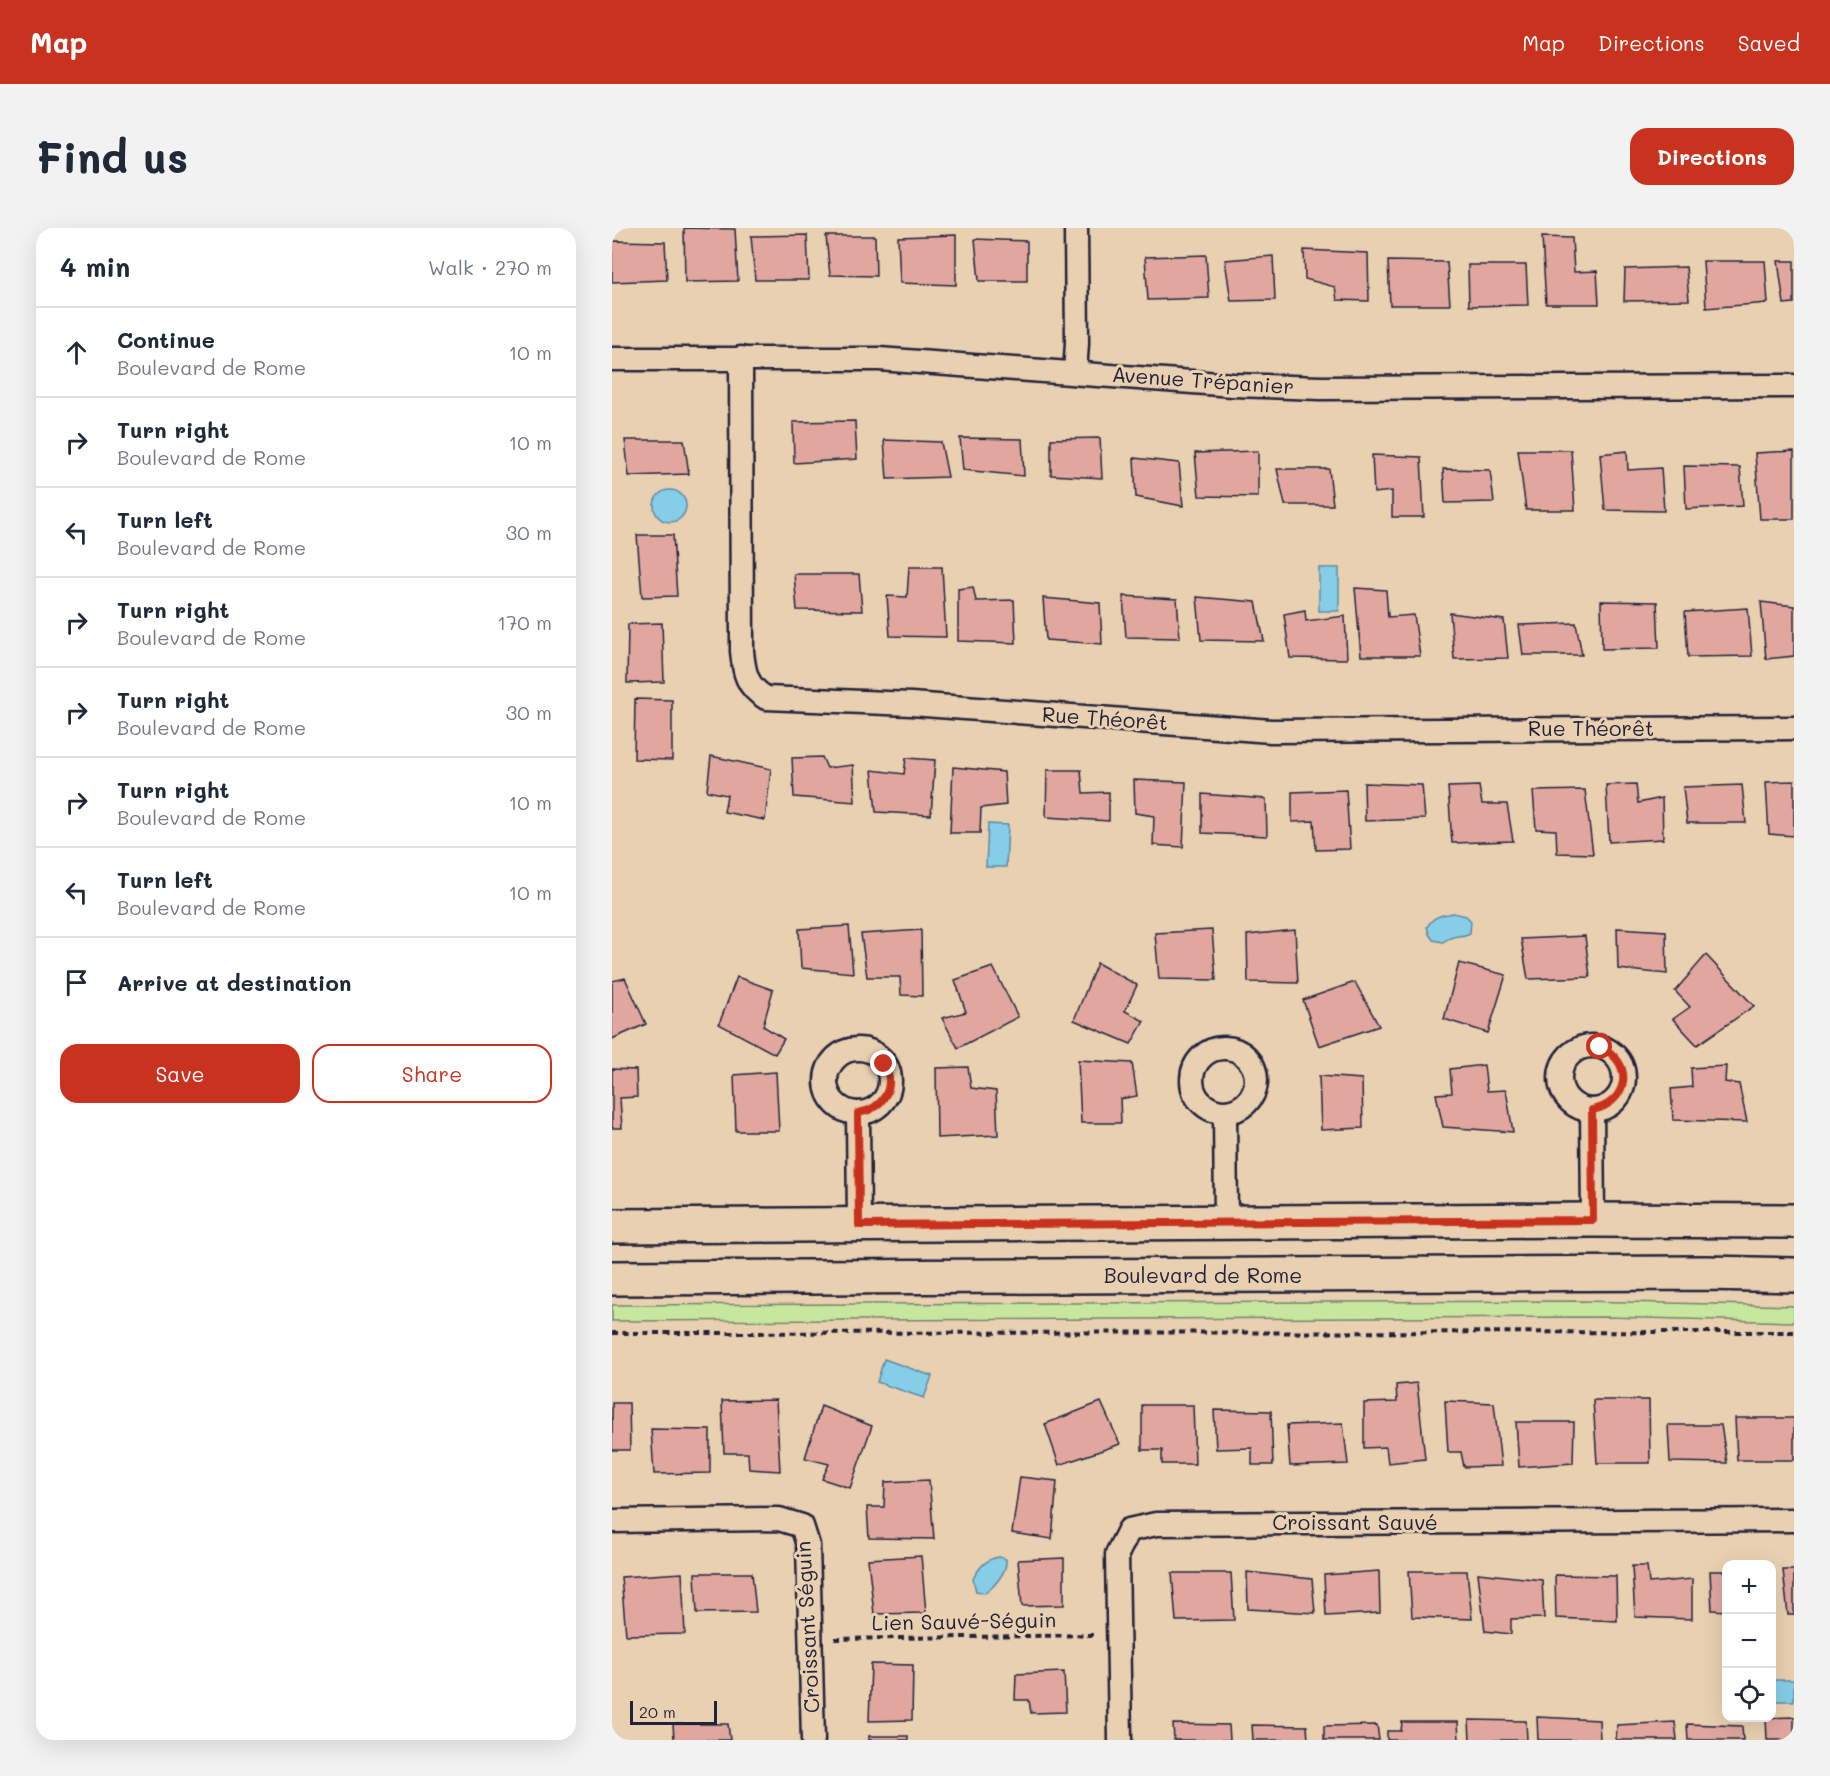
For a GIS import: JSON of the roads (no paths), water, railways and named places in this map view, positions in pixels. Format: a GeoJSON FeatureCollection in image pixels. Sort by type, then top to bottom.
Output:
{"type":"FeatureCollection","features":[{"type":"Feature","properties":{"kind":"main road"},"geometry":{"type":"LineString","coordinates":[[612,1226],[1593,1220],[1794,1221]]}},
{"type":"Feature","properties":{"kind":"main road","name":"Boulevard de Rome"},"geometry":{"type":"LineString","coordinates":[[612,1278],[1706,1273],[1794,1275]]}},
{"type":"Feature","properties":{"kind":"street"},"geometry":{"type":"LineString","coordinates":[[1075,373],[1076,228]]}},
{"type":"Feature","properties":{"kind":"street","name":"Rue Théorêt"},"geometry":{"type":"LineString","coordinates":[[741,358],[743,667],[755,692],[766,699],[888,703],[1271,731],[1794,728]]}},
{"type":"Feature","properties":{"kind":"street","name":"Avenue Trépanier"},"geometry":{"type":"LineString","coordinates":[[612,359],[879,359],[1233,385],[1308,388],[1794,386]]}},
{"type":"Feature","properties":{"kind":"street"},"geometry":{"type":"LineString","coordinates":[[1592,1110],[1593,1220]]}},
{"type":"Feature","properties":{"kind":"street"},"geometry":{"type":"LineString","coordinates":[[858,1113],[859,1225]]}},
{"type":"Feature","properties":{"kind":"street"},"geometry":{"type":"LineString","coordinates":[[1225,1113],[1226,1222]]}},
{"type":"Feature","properties":{"kind":"street","name":"Croissant Séguin"},"geometry":{"type":"LineString","coordinates":[[612,1521],[779,1519],[801,1526],[808,1545],[813,1740]]}},
{"type":"Feature","properties":{"kind":"street","name":"Croissant Sauvé"},"geometry":{"type":"LineString","coordinates":[[1120,1740],[1118,1554],[1130,1530],[1156,1524],[1794,1520]]}},
{"type":"Feature","properties":{"kind":"water"},"geometry":{"type":"Polygon","coordinates":[[[670,490],[681,495],[686,506],[681,517],[670,522],[659,517],[654,506],[659,495],[670,490]]]}},
{"type":"Feature","properties":{"kind":"water"},"geometry":{"type":"Polygon","coordinates":[[[1319,568],[1339,568],[1339,611],[1319,611],[1319,568]]]}},
{"type":"Feature","properties":{"kind":"water"},"geometry":{"type":"Polygon","coordinates":[[[988,824],[1008,825],[1006,867],[986,867],[988,824]]]}},
{"type":"Feature","properties":{"kind":"water"},"geometry":{"type":"Polygon","coordinates":[[[1445,914],[1466,916],[1471,921],[1470,933],[1443,942],[1433,940],[1427,927],[1429,923],[1445,914]]]}},
{"type":"Feature","properties":{"kind":"water"},"geometry":{"type":"Polygon","coordinates":[[[884,1359],[932,1376],[924,1398],[877,1382],[884,1359]]]}},
{"type":"Feature","properties":{"kind":"water"},"geometry":{"type":"Polygon","coordinates":[[[999,1557],[1006,1559],[1005,1569],[1000,1578],[985,1593],[976,1591],[973,1579],[978,1571],[986,1562],[999,1557]]]}},
{"type":"Feature","properties":{"kind":"water"},"geometry":{"type":"Polygon","coordinates":[[[1776,1680],[1794,1680],[1794,1701],[1776,1701],[1776,1680]]]}}]}
